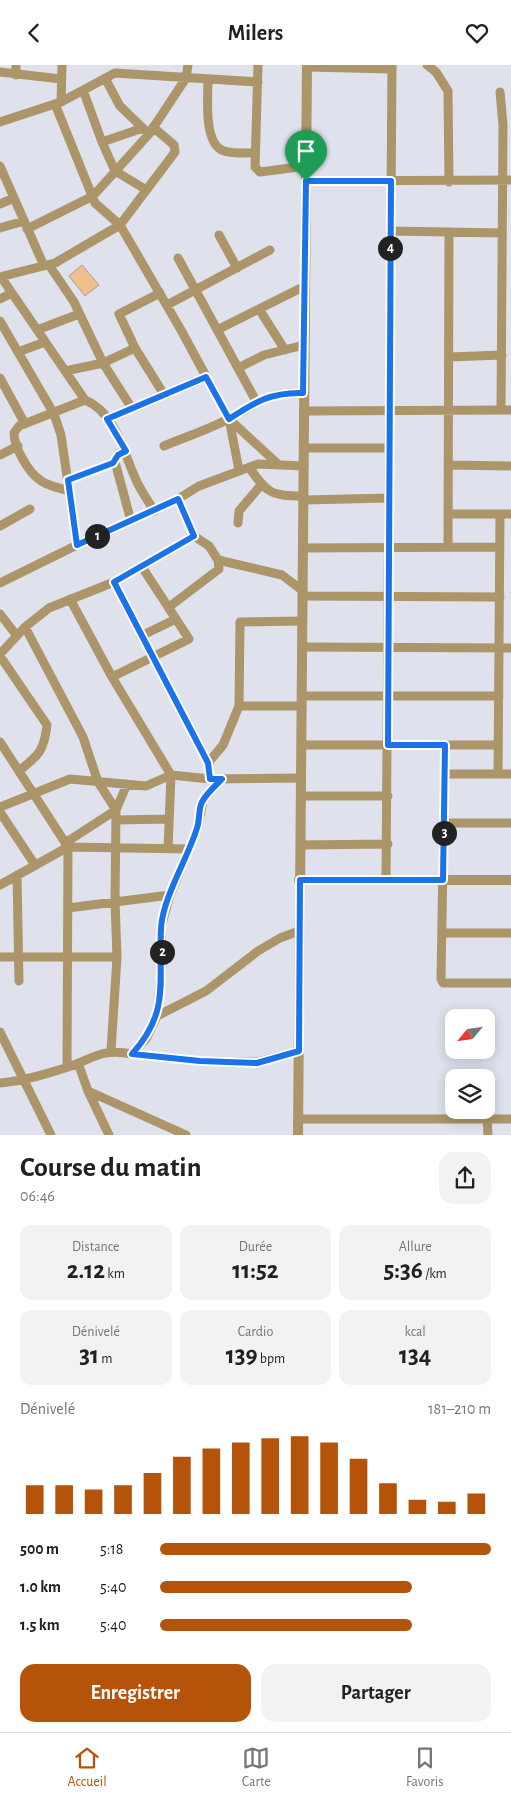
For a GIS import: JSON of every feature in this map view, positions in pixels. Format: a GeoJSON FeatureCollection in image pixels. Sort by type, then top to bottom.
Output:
{"type":"FeatureCollection","features":[{"type":"Feature","properties":{"kind":"street"},"geometry":{"type":"LineString","coordinates":[[16,65],[16,75]]}},
{"type":"Feature","properties":{"kind":"street"},"geometry":{"type":"LineString","coordinates":[[62,65],[58,103],[95,203],[120,225],[167,305],[229,419],[239,470]]}},
{"type":"Feature","properties":{"kind":"street"},"geometry":{"type":"LineString","coordinates":[[0,228],[26,225],[93,196],[148,130],[186,78],[188,65]]}},
{"type":"Feature","properties":{"kind":"street"},"geometry":{"type":"LineString","coordinates":[[258,65],[255,167],[260,172],[306,166]]}},
{"type":"Feature","properties":{"kind":"street"},"geometry":{"type":"LineString","coordinates":[[427,65],[436,72],[448,91],[449,182]]}},
{"type":"Feature","properties":{"kind":"street"},"geometry":{"type":"LineString","coordinates":[[298,1135],[307,66],[392,67],[388,844],[386,880]]}},
{"type":"Feature","properties":{"kind":"street"},"geometry":{"type":"LineString","coordinates":[[0,71],[16,75],[62,79]]}},
{"type":"Feature","properties":{"kind":"street"},"geometry":{"type":"LineString","coordinates":[[0,122],[58,103],[105,78],[126,73],[258,82]]}},
{"type":"Feature","properties":{"kind":"street"},"geometry":{"type":"LineString","coordinates":[[105,78],[120,106],[148,130],[174,145],[175,152],[145,189],[120,225],[47,265],[0,277],[85,400],[101,409],[126,451],[138,483],[154,511]]}},
{"type":"Feature","properties":{"kind":"street"},"geometry":{"type":"LineString","coordinates":[[208,79],[208,122],[211,137],[217,146],[224,151],[255,153]]}},
{"type":"Feature","properties":{"kind":"street"},"geometry":{"type":"LineString","coordinates":[[83,90],[115,171],[145,189]]}},
{"type":"Feature","properties":{"kind":"street"},"geometry":{"type":"LineString","coordinates":[[500,92],[507,125],[506,180],[502,233],[501,411]]}},
{"type":"Feature","properties":{"kind":"street"},"geometry":{"type":"LineString","coordinates":[[102,142],[148,130]]}},
{"type":"Feature","properties":{"kind":"street"},"geometry":{"type":"LineString","coordinates":[[0,166],[26,225],[47,265],[74,302],[78,314],[103,363],[131,407]]}},
{"type":"Feature","properties":{"kind":"street"},"geometry":{"type":"LineString","coordinates":[[306,181],[449,182],[506,180]]}},
{"type":"Feature","properties":{"kind":"street"},"geometry":{"type":"LineString","coordinates":[[0,204],[14,198]]}},
{"type":"Feature","properties":{"kind":"street"},"geometry":{"type":"LineString","coordinates":[[390,231],[502,233]]}},
{"type":"Feature","properties":{"kind":"street"},"geometry":{"type":"LineString","coordinates":[[448,547],[449,232]]}},
{"type":"Feature","properties":{"kind":"street"},"geometry":{"type":"LineString","coordinates":[[219,235],[237,268]]}},
{"type":"Feature","properties":{"kind":"street"},"geometry":{"type":"LineString","coordinates":[[167,305],[270,250]]}},
{"type":"Feature","properties":{"kind":"street"},"geometry":{"type":"LineString","coordinates":[[178,258],[256,401]]}},
{"type":"Feature","properties":{"kind":"street"},"geometry":{"type":"LineString","coordinates":[[217,330],[305,286]]}},
{"type":"Feature","properties":{"kind":"street"},"geometry":{"type":"LineString","coordinates":[[0,299],[12,293]]}},
{"type":"Feature","properties":{"kind":"street"},"geometry":{"type":"LineString","coordinates":[[160,293],[119,314],[135,348],[163,393]]}},
{"type":"Feature","properties":{"kind":"street"},"geometry":{"type":"LineString","coordinates":[[259,309],[285,350]]}},
{"type":"Feature","properties":{"kind":"street"},"geometry":{"type":"LineString","coordinates":[[38,330],[78,314]]}},
{"type":"Feature","properties":{"kind":"street"},"geometry":{"type":"LineString","coordinates":[[0,321],[54,414],[61,435],[77,545]]}},
{"type":"Feature","properties":{"kind":"street"},"geometry":{"type":"LineString","coordinates":[[18,352],[45,342]]}},
{"type":"Feature","properties":{"kind":"street"},"geometry":{"type":"LineString","coordinates":[[238,368],[264,355],[304,345]]}},
{"type":"Feature","properties":{"kind":"street"},"geometry":{"type":"LineString","coordinates":[[65,371],[103,363],[135,348]]}},
{"type":"Feature","properties":{"kind":"street"},"geometry":{"type":"LineString","coordinates":[[449,357],[502,355]]}},
{"type":"Feature","properties":{"kind":"street"},"geometry":{"type":"LineString","coordinates":[[107,419],[163,393],[206,377]]}},
{"type":"Feature","properties":{"kind":"street"},"geometry":{"type":"LineString","coordinates":[[0,378],[24,424]]}},
{"type":"Feature","properties":{"kind":"street"},"geometry":{"type":"LineString","coordinates":[[164,446],[229,419],[256,401],[280,393],[303,393]]}},
{"type":"Feature","properties":{"kind":"street"},"geometry":{"type":"LineString","coordinates":[[69,491],[41,481],[32,472],[18,447],[14,433],[24,424],[54,414],[85,400]]}},
{"type":"Feature","properties":{"kind":"street"},"geometry":{"type":"LineString","coordinates":[[304,411],[511,410]]}},
{"type":"Feature","properties":{"kind":"street"},"geometry":{"type":"LineString","coordinates":[[229,419],[278,465]]}},
{"type":"Feature","properties":{"kind":"street"},"geometry":{"type":"LineString","coordinates":[[0,455],[18,447]]}},
{"type":"Feature","properties":{"kind":"street"},"geometry":{"type":"LineString","coordinates":[[304,448],[390,448]]}},
{"type":"Feature","properties":{"kind":"street"},"geometry":{"type":"LineString","coordinates":[[68,480],[115,461],[118,455],[126,451]]}},
{"type":"Feature","properties":{"kind":"street"},"geometry":{"type":"LineString","coordinates":[[115,461],[131,521]]}},
{"type":"Feature","properties":{"kind":"street"},"geometry":{"type":"LineString","coordinates":[[0,583],[77,545],[154,511],[199,486],[239,470],[258,464],[304,465]]}},
{"type":"Feature","properties":{"kind":"street"},"geometry":{"type":"LineString","coordinates":[[448,465],[511,465]]}},
{"type":"Feature","properties":{"kind":"street"},"geometry":{"type":"LineString","coordinates":[[249,467],[268,492],[278,496],[304,498],[389,498]]}},
{"type":"Feature","properties":{"kind":"street"},"geometry":{"type":"LineString","coordinates":[[238,523],[239,511],[261,485]]}},
{"type":"Feature","properties":{"kind":"street"},"geometry":{"type":"LineString","coordinates":[[169,607],[208,579],[218,569],[218,560],[209,547],[194,536],[178,499]]}},
{"type":"Feature","properties":{"kind":"street"},"geometry":{"type":"LineString","coordinates":[[0,526],[30,509]]}},
{"type":"Feature","properties":{"kind":"street"},"geometry":{"type":"LineString","coordinates":[[448,514],[511,514]]}},
{"type":"Feature","properties":{"kind":"street"},"geometry":{"type":"LineString","coordinates":[[498,774],[500,514]]}},
{"type":"Feature","properties":{"kind":"street"},"geometry":{"type":"LineString","coordinates":[[19,771],[40,754],[45,743],[47,725],[0,655],[25,627],[49,608],[114,582],[194,536]]}},
{"type":"Feature","properties":{"kind":"street"},"geometry":{"type":"LineString","coordinates":[[303,548],[500,547]]}},
{"type":"Feature","properties":{"kind":"street"},"geometry":{"type":"LineString","coordinates":[[218,560],[282,575],[303,594],[389,597],[500,597]]}},
{"type":"Feature","properties":{"kind":"street"},"geometry":{"type":"LineString","coordinates":[[112,677],[189,639],[142,567]]}},
{"type":"Feature","properties":{"kind":"street"},"geometry":{"type":"LineString","coordinates":[[114,582],[208,763],[210,779]]}},
{"type":"Feature","properties":{"kind":"street"},"geometry":{"type":"LineString","coordinates":[[70,599],[112,677],[171,775],[168,849]]}},
{"type":"Feature","properties":{"kind":"street"},"geometry":{"type":"LineString","coordinates":[[0,614],[17,636]]}},
{"type":"Feature","properties":{"kind":"street"},"geometry":{"type":"LineString","coordinates":[[141,636],[176,619]]}},
{"type":"Feature","properties":{"kind":"street"},"geometry":{"type":"LineString","coordinates":[[208,763],[223,745],[239,706],[240,622],[302,621]]}},
{"type":"Feature","properties":{"kind":"street"},"geometry":{"type":"LineString","coordinates":[[25,627],[83,737],[98,782],[116,810]]}},
{"type":"Feature","properties":{"kind":"street"},"geometry":{"type":"LineString","coordinates":[[302,647],[511,648]]}},
{"type":"Feature","properties":{"kind":"street"},"geometry":{"type":"LineString","coordinates":[[239,706],[388,696],[499,696]]}},
{"type":"Feature","properties":{"kind":"street"},"geometry":{"type":"LineString","coordinates":[[0,742],[67,845],[68,1067]]}},
{"type":"Feature","properties":{"kind":"street"},"geometry":{"type":"LineString","coordinates":[[302,745],[498,745]]}},
{"type":"Feature","properties":{"kind":"street"},"geometry":{"type":"LineString","coordinates":[[445,745],[443,983],[511,983]]}},
{"type":"Feature","properties":{"kind":"street"},"geometry":{"type":"LineString","coordinates":[[445,774],[511,774]]}},
{"type":"Feature","properties":{"kind":"street"},"geometry":{"type":"LineString","coordinates":[[0,807],[70,779],[146,786],[171,775],[210,779],[301,778]]}},
{"type":"Feature","properties":{"kind":"street"},"geometry":{"type":"LineString","coordinates":[[132,1054],[146,1039],[158,1016],[162,963],[161,927],[170,895],[198,827],[203,801],[222,779]]}},
{"type":"Feature","properties":{"kind":"street"},"geometry":{"type":"LineString","coordinates":[[111,1051],[117,957],[115,901],[116,810],[127,784]]}},
{"type":"Feature","properties":{"kind":"street"},"geometry":{"type":"LineString","coordinates":[[301,797],[388,796]]}},
{"type":"Feature","properties":{"kind":"street"},"geometry":{"type":"LineString","coordinates":[[0,885],[67,845],[116,810]]}},
{"type":"Feature","properties":{"kind":"street"},"geometry":{"type":"LineString","coordinates":[[0,811],[35,865]]}},
{"type":"Feature","properties":{"kind":"street"},"geometry":{"type":"LineString","coordinates":[[116,820],[169,819]]}},
{"type":"Feature","properties":{"kind":"street"},"geometry":{"type":"LineString","coordinates":[[444,823],[511,823]]}},
{"type":"Feature","properties":{"kind":"street"},"geometry":{"type":"LineString","coordinates":[[301,845],[388,844]]}},
{"type":"Feature","properties":{"kind":"street"},"geometry":{"type":"LineString","coordinates":[[67,845],[189,849]]}},
{"type":"Feature","properties":{"kind":"street"},"geometry":{"type":"LineString","coordinates":[[17,875],[19,981]]}},
{"type":"Feature","properties":{"kind":"street"},"geometry":{"type":"LineString","coordinates":[[300,880],[511,881]]}},
{"type":"Feature","properties":{"kind":"street"},"geometry":{"type":"LineString","coordinates":[[68,908],[170,895]]}},
{"type":"Feature","properties":{"kind":"street"},"geometry":{"type":"LineString","coordinates":[[158,1016],[206,991],[258,951],[280,938],[299,931]]}},
{"type":"Feature","properties":{"kind":"street"},"geometry":{"type":"LineString","coordinates":[[444,933],[511,933]]}},
{"type":"Feature","properties":{"kind":"street"},"geometry":{"type":"LineString","coordinates":[[0,957],[117,957]]}},
{"type":"Feature","properties":{"kind":"street"},"geometry":{"type":"LineString","coordinates":[[0,1032],[50,1135]]}},
{"type":"Feature","properties":{"kind":"street"},"geometry":{"type":"LineString","coordinates":[[0,1083],[24,1081],[111,1051],[200,1061],[257,1063],[299,1051]]}},
{"type":"Feature","properties":{"kind":"street"},"geometry":{"type":"LineString","coordinates":[[78,1063],[88,1091],[109,1135]]}},
{"type":"Feature","properties":{"kind":"street"},"geometry":{"type":"LineString","coordinates":[[88,1091],[186,1135]]}},
{"type":"Feature","properties":{"kind":"street"},"geometry":{"type":"LineString","coordinates":[[298,1119],[340,1117],[424,1121],[487,1119],[488,1135]]}},
{"type":"Feature","properties":{"kind":"street"},"geometry":{"type":"LineString","coordinates":[[495,1119],[511,1119]]}},
{"type":"Feature","properties":{"kind":"building"},"geometry":{"type":"Polygon","coordinates":[[[82,265],[99,285],[85,296],[69,276],[82,265]]]}},
{"type":"Feature","properties":{"kind":"route"},"geometry":{"type":"LineString","coordinates":[[306,181],[391,181],[388,745],[445,745],[443,880],[300,880],[299,1051],[257,1063],[200,1061],[132,1054],[146,1039],[158,1016],[162,963],[161,927],[170,895],[198,827],[200,807],[222,779],[210,779],[208,763],[114,582],[194,536],[178,499],[77,545],[68,480],[113,463],[116,456],[126,451],[107,419],[163,393],[206,377],[229,419],[256,401],[280,393],[303,393],[306,181]]}}]}
